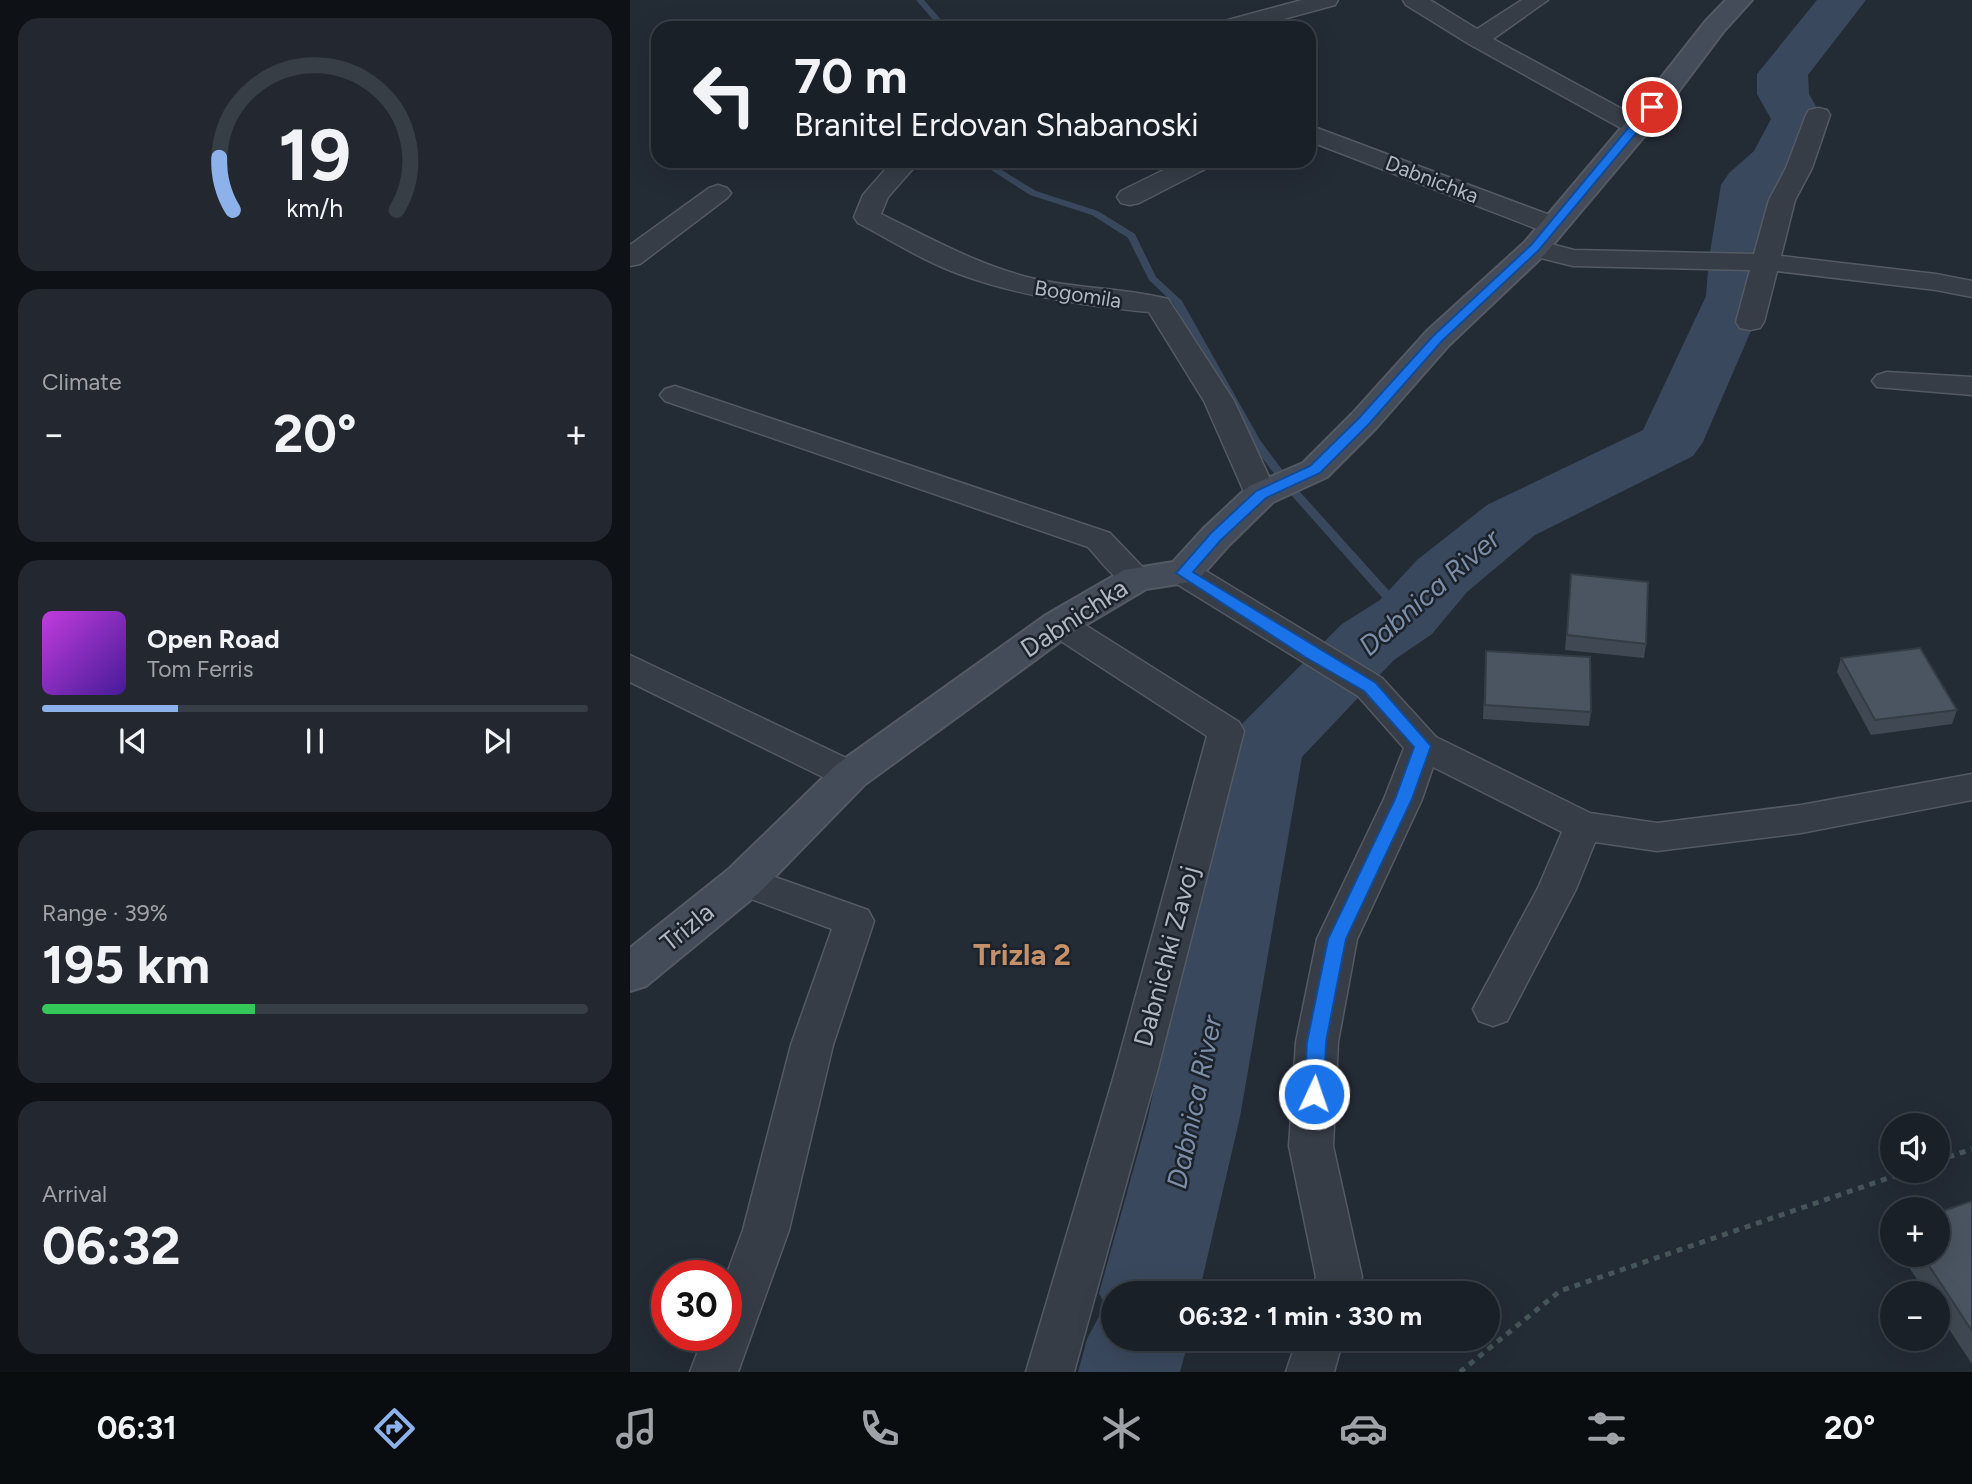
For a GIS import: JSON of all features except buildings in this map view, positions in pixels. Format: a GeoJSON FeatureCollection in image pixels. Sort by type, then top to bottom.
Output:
{"type":"FeatureCollection","features":[{"type":"Feature","properties":{"kind":"street"},"geometry":{"type":"LineString","coordinates":[[1250,21],[1327,0]]}},
{"type":"Feature","properties":{"kind":"street"},"geometry":{"type":"LineString","coordinates":[[1476,40],[1537,0]]}},
{"type":"Feature","properties":{"kind":"street"},"geometry":{"type":"LineString","coordinates":[[1740,0],[1714,27],[1637,127],[1545,237],[1438,338],[1364,421],[1315,470],[1261,495],[1216,537],[1184,573],[1370,687],[1423,746],[1583,826],[1657,837],[1801,818],[1972,787]]}},
{"type":"Feature","properties":{"kind":"street"},"geometry":{"type":"LineString","coordinates":[[1424,2],[1476,40],[1637,127]]}},
{"type":"Feature","properties":{"kind":"street"},"geometry":{"type":"LineString","coordinates":[[1750,322],[1782,200],[1799,168],[1818,115]]}},
{"type":"Feature","properties":{"kind":"street","name":"Dabnichka"},"geometry":{"type":"LineString","coordinates":[[1316,135],[1545,237],[1573,258],[1766,262],[1936,282],[1972,289]]}},
{"type":"Feature","properties":{"kind":"street","name":"Bogomila"},"geometry":{"type":"LineString","coordinates":[[900,168],[876,195],[867,217],[965,267],[1021,285],[1098,300],[1158,305],[1219,401],[1261,495]]}},
{"type":"Feature","properties":{"kind":"street"},"geometry":{"type":"LineString","coordinates":[[1130,197],[1188,168]]}},
{"type":"Feature","properties":{"kind":"street"},"geometry":{"type":"LineString","coordinates":[[630,258],[718,193]]}},
{"type":"Feature","properties":{"kind":"street"},"geometry":{"type":"LineString","coordinates":[[1887,381],[1972,386]]}},
{"type":"Feature","properties":{"kind":"street"},"geometry":{"type":"LineString","coordinates":[[675,395],[1100,540],[1137,578]]}},
{"type":"Feature","properties":{"kind":"street","name":"Dabnichka"},"geometry":{"type":"LineString","coordinates":[[744,881],[849,775],[1059,624],[1137,578],[1184,573]]}},
{"type":"Feature","properties":{"kind":"street","name":"Dabnichki Zavoj"},"geometry":{"type":"LineString","coordinates":[[1050,1372],[1136,1072],[1226,731],[1059,624]]}},
{"type":"Feature","properties":{"kind":"street"},"geometry":{"type":"LineString","coordinates":[[630,667],[849,775]]}},
{"type":"Feature","properties":{"kind":"street"},"geometry":{"type":"LineString","coordinates":[[1338,1281],[1311,1146],[1317,1042],[1337,939],[1403,799],[1423,746]]}},
{"type":"Feature","properties":{"kind":"street"},"geometry":{"type":"LineString","coordinates":[[1493,1009],[1557,889],[1583,826]]}},
{"type":"Feature","properties":{"kind":"street"},"geometry":{"type":"LineString","coordinates":[[714,1372],[766,1230],[812,1045],[854,921],[744,881]]}},
{"type":"Feature","properties":{"kind":"street","name":"Trizla"},"geometry":{"type":"LineString","coordinates":[[630,973],[744,881]]}},
{"type":"Feature","properties":{"kind":"street"},"geometry":{"type":"LineString","coordinates":[[1310,1372],[1316,1351]]}},
{"type":"Feature","properties":{"kind":"path"},"geometry":{"type":"LineString","coordinates":[[1950,1157],[1972,1149]]}},
{"type":"Feature","properties":{"kind":"path"},"geometry":{"type":"LineString","coordinates":[[1460,1372],[1560,1291],[1880,1181]]}},
{"type":"Feature","properties":{"kind":"waterway"},"geometry":{"type":"LineString","coordinates":[[920,0],[938,21]]}},
{"type":"Feature","properties":{"kind":"waterway","name":"Dabnica River"},"geometry":{"type":"LineString","coordinates":[[1152,1281],[1194,1117],[1265,748],[1368,642],[1406,617],[1442,576],[1511,520],[1670,442],[1736,296],[1738,258],[1749,185],[1777,159],[1797,119],[1783,94],[1782,74],[1842,0]]}},
{"type":"Feature","properties":{"kind":"waterway"},"geometry":{"type":"LineString","coordinates":[[992,168],[1033,193],[1095,213],[1132,236],[1152,278],[1177,301],[1255,441],[1288,485],[1406,617]]}},
{"type":"Feature","properties":{"kind":"waterway","name":"Dabnica River"},"geometry":{"type":"LineString","coordinates":[[1129,1372],[1135,1351]]}},
{"type":"Feature","properties":{"kind":"district","name":"Trizla 2"},"geometry":{"type":"Point","coordinates":[1022,954]}},
{"type":"Feature","properties":{"kind":"route"},"geometry":{"type":"LineString","coordinates":[[1314,1094],[1317,1042],[1337,939],[1403,799],[1423,746],[1370,687],[1184,573],[1216,537],[1261,495],[1315,470],[1364,421],[1438,338],[1535,247],[1652,107]]}}]}
